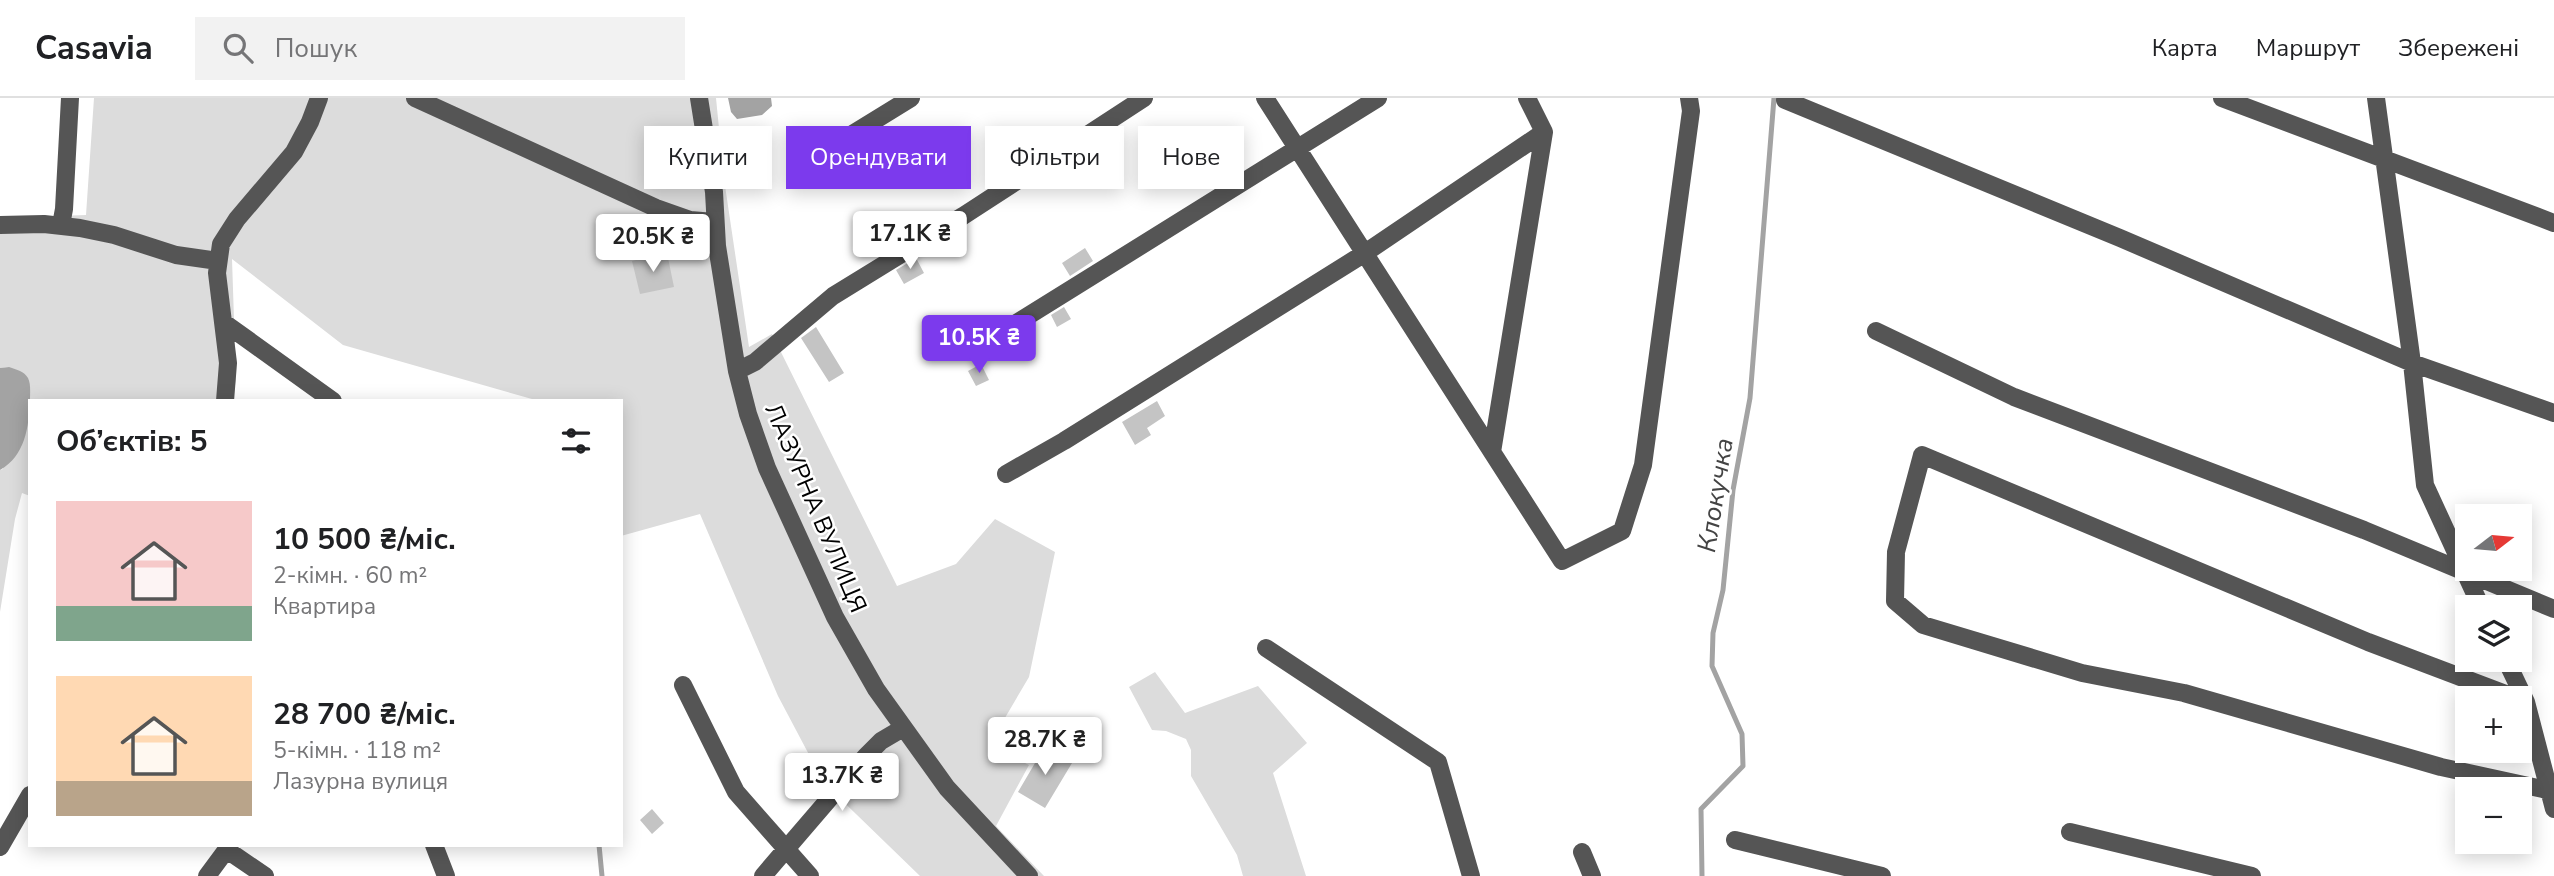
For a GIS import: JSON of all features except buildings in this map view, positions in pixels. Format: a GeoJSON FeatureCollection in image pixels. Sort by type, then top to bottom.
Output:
{"type":"FeatureCollection","features":[{"type":"Feature","properties":{"kind":"street"},"geometry":{"type":"LineString","coordinates":[[61,225],[70,98]]}},
{"type":"Feature","properties":{"kind":"street"},"geometry":{"type":"LineString","coordinates":[[225,399],[228,368],[217,282],[218,261],[226,235],[244,209],[294,152],[319,98]]}},
{"type":"Feature","properties":{"kind":"street"},"geometry":{"type":"LineString","coordinates":[[415,98],[656,208],[690,219],[715,222]]}},
{"type":"Feature","properties":{"kind":"street","name":"ЛАЗУРНА ВУЛИЦЯ"},"geometry":{"type":"LineString","coordinates":[[699,98],[737,371],[748,414],[767,468],[821,590],[862,666],[902,728],[947,788],[1029,876]]}},
{"type":"Feature","properties":{"kind":"street"},"geometry":{"type":"LineString","coordinates":[[866,126],[911,98]]}},
{"type":"Feature","properties":{"kind":"street"},"geometry":{"type":"LineString","coordinates":[[737,371],[755,362],[833,296],[963,216],[1144,98]]}},
{"type":"Feature","properties":{"kind":"street"},"geometry":{"type":"LineString","coordinates":[[1265,98],[1562,561],[1622,531],[1643,465],[1691,111],[1689,98]]}},
{"type":"Feature","properties":{"kind":"street"},"geometry":{"type":"LineString","coordinates":[[975,349],[1378,98]]}},
{"type":"Feature","properties":{"kind":"street"},"geometry":{"type":"LineString","coordinates":[[1492,452],[1544,132],[1527,98]]}},
{"type":"Feature","properties":{"kind":"street"},"geometry":{"type":"LineString","coordinates":[[2222,98],[2554,223]]}},
{"type":"Feature","properties":{"kind":"street"},"geometry":{"type":"LineString","coordinates":[[2376,98],[2412,363],[2425,485],[2455,553]]}},
{"type":"Feature","properties":{"kind":"street"},"geometry":{"type":"LineString","coordinates":[[1785,100],[2144,248],[2412,363],[2554,413]]}},
{"type":"Feature","properties":{"kind":"street"},"geometry":{"type":"LineString","coordinates":[[1006,474],[1064,441],[1365,253],[1544,132]]}},
{"type":"Feature","properties":{"kind":"street"},"geometry":{"type":"LineString","coordinates":[[0,225],[61,225],[104,232],[176,254],[218,261]]}},
{"type":"Feature","properties":{"kind":"street"},"geometry":{"type":"LineString","coordinates":[[223,322],[330,399]]}},
{"type":"Feature","properties":{"kind":"street"},"geometry":{"type":"LineString","coordinates":[[1876,331],[2014,397],[2364,530],[2455,569]]}},
{"type":"Feature","properties":{"kind":"street"},"geometry":{"type":"LineString","coordinates":[[2484,686],[2368,642],[1922,455],[1896,552],[1895,601],[1923,625],[2082,673],[2184,694],[2441,767],[2547,790]]}},
{"type":"Feature","properties":{"kind":"street"},"geometry":{"type":"LineString","coordinates":[[2484,581],[2554,609]]}},
{"type":"Feature","properties":{"kind":"street"},"geometry":{"type":"LineString","coordinates":[[1266,648],[1438,762],[1471,876]]}},
{"type":"Feature","properties":{"kind":"street"},"geometry":{"type":"LineString","coordinates":[[683,685],[730,782],[743,801],[810,876]]}},
{"type":"Feature","properties":{"kind":"street"},"geometry":{"type":"LineString","coordinates":[[763,876],[866,756],[881,741],[902,728]]}},
{"type":"Feature","properties":{"kind":"street"},"geometry":{"type":"LineString","coordinates":[[2532,738],[2554,809]]}},
{"type":"Feature","properties":{"kind":"street"},"geometry":{"type":"LineString","coordinates":[[0,848],[28,799]]}},
{"type":"Feature","properties":{"kind":"street"},"geometry":{"type":"LineString","coordinates":[[2070,832],[2252,876]]}},
{"type":"Feature","properties":{"kind":"street"},"geometry":{"type":"LineString","coordinates":[[1735,840],[1882,876]]}},
{"type":"Feature","properties":{"kind":"street"},"geometry":{"type":"LineString","coordinates":[[435,847],[446,876]]}},
{"type":"Feature","properties":{"kind":"street"},"geometry":{"type":"LineString","coordinates":[[207,876],[229,848],[265,876]]}},
{"type":"Feature","properties":{"kind":"street"},"geometry":{"type":"LineString","coordinates":[[1582,852],[1592,876]]}},
{"type":"Feature","properties":{"kind":"shaded area"},"geometry":{"type":"Polygon","coordinates":[[[94,98],[716,98],[719,126],[644,126],[644,189],[725,189],[749,347],[772,334],[897,586],[956,564],[995,519],[1055,552],[1029,677],[989,745],[1029,765],[996,826],[1044,876],[920,876],[824,783],[778,696],[700,514],[623,535],[623,399],[532,399],[343,345],[232,259],[236,380],[232,399],[28,399],[28,495],[22,493],[15,519],[0,612],[0,470],[3,469],[9,367],[0,368],[0,218],[86,215],[94,98]]]}},
{"type":"Feature","properties":{"kind":"shaded area"},"geometry":{"type":"Polygon","coordinates":[[[728,98],[771,98],[772,106],[762,115],[737,119],[731,112],[728,98]]]}},
{"type":"Feature","properties":{"kind":"shaded area"},"geometry":{"type":"Polygon","coordinates":[[[9,367],[22,372],[28,378],[30,389],[24,440],[15,457],[0,470],[0,368],[9,367]]]}},
{"type":"Feature","properties":{"kind":"shaded area"},"geometry":{"type":"Polygon","coordinates":[[[1155,672],[1185,713],[1258,686],[1307,743],[1273,773],[1306,876],[1243,876],[1237,855],[1191,776],[1191,750],[1186,739],[1166,731],[1152,730],[1129,687],[1155,672]]]}},
{"type":"Feature","properties":{"kind":"waterway","name":"Клокучка"},"geometry":{"type":"LineString","coordinates":[[1702,876],[1701,809],[1743,766],[1742,734],[1712,666],[1713,633],[1723,590],[1733,490],[1750,398],[1774,98]]}},
{"type":"Feature","properties":{"kind":"waterway"},"geometry":{"type":"LineString","coordinates":[[599,847],[602,876]]}}]}
